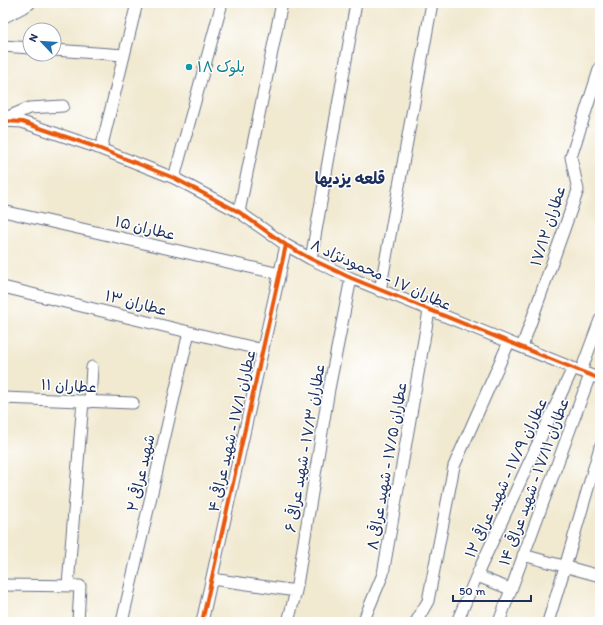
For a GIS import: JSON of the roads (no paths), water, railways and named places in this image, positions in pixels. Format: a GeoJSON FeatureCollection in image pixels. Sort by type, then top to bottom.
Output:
{"type":"FeatureCollection","features":[{"type":"Feature","properties":{"kind":"main road"},"geometry":{"type":"LineString","coordinates":[[3,16],[28,3]]}},
{"type":"Feature","properties":{"kind":"street"},"geometry":{"type":"LineString","coordinates":[[101,149],[137,3]]}},
{"type":"Feature","properties":{"kind":"street"},"geometry":{"type":"LineString","coordinates":[[174,178],[222,3]]}},
{"type":"Feature","properties":{"kind":"street"},"geometry":{"type":"LineString","coordinates":[[239,212],[282,3]]}},
{"type":"Feature","properties":{"kind":"street"},"geometry":{"type":"LineString","coordinates":[[311,259],[356,3]]}},
{"type":"Feature","properties":{"kind":"street"},"geometry":{"type":"LineString","coordinates":[[380,291],[432,3]]}},
{"type":"Feature","properties":{"kind":"street"},"geometry":{"type":"LineString","coordinates":[[3,46],[22,47]]}},
{"type":"Feature","properties":{"kind":"street"},"geometry":{"type":"LineString","coordinates":[[62,51],[124,55]]}},
{"type":"Feature","properties":{"kind":"street","name":"عطاران ۱۷/۱۲"},"geometry":{"type":"LineString","coordinates":[[522,347],[578,190],[571,157],[600,67]]}},
{"type":"Feature","properties":{"kind":"street"},"geometry":{"type":"LineString","coordinates":[[3,120],[29,108],[63,106]]}},
{"type":"Feature","properties":{"kind":"street","name":"عطاران ۱۷ - محمودنژاد ۸"},"geometry":{"type":"LineString","coordinates":[[3,120],[22,122],[101,149],[174,178],[239,212],[286,245],[351,278],[429,311],[586,373]]}},
{"type":"Feature","properties":{"kind":"street","name":"عطاران ۱۵"},"geometry":{"type":"LineString","coordinates":[[3,211],[280,274]]}},
{"type":"Feature","properties":{"kind":"street","name":"عطاران ۱۷/۱ - شهید عراقی ۴"},"geometry":{"type":"LineString","coordinates":[[202,622],[286,245]]}},
{"type":"Feature","properties":{"kind":"street","name":"عطاران ۱۷/۳ - شهید عراقی ۶"},"geometry":{"type":"LineString","coordinates":[[288,622],[296,591],[329,389],[351,278]]}},
{"type":"Feature","properties":{"kind":"street","name":"عطاران ۱۳"},"geometry":{"type":"LineString","coordinates":[[3,287],[263,350]]}},
{"type":"Feature","properties":{"kind":"street","name":"عطاران ۱۷/۵ - شهید عراقی ۸"},"geometry":{"type":"LineString","coordinates":[[363,622],[383,574],[429,311]]}},
{"type":"Feature","properties":{"kind":"street"},"geometry":{"type":"LineString","coordinates":[[586,373],[600,320]]}},
{"type":"Feature","properties":{"kind":"street","name":"شهید عراقی ۲"},"geometry":{"type":"LineString","coordinates":[[122,622],[190,332]]}},
{"type":"Feature","properties":{"kind":"street"},"geometry":{"type":"LineString","coordinates":[[416,622],[428,601],[454,466],[509,342]]}},
{"type":"Feature","properties":{"kind":"street"},"geometry":{"type":"LineString","coordinates":[[68,585],[86,402],[92,367]]}},
{"type":"Feature","properties":{"kind":"street","name":"عطاران ۱۷/۱۱ - شهید عراقی ۱۴"},"geometry":{"type":"LineString","coordinates":[[499,622],[586,373]]}},
{"type":"Feature","properties":{"kind":"street","name":"عطاران ۱۷/۹ - شهید عراقی ۱۲"},"geometry":{"type":"LineString","coordinates":[[458,622],[477,576],[586,373]]}},
{"type":"Feature","properties":{"kind":"street","name":"عطاران ۱۱"},"geometry":{"type":"LineString","coordinates":[[3,398],[133,403]]}},
{"type":"Feature","properties":{"kind":"street"},"geometry":{"type":"LineString","coordinates":[[548,622],[600,446]]}},
{"type":"Feature","properties":{"kind":"street"},"geometry":{"type":"LineString","coordinates":[[523,555],[600,576]]}},
{"type":"Feature","properties":{"kind":"street"},"geometry":{"type":"LineString","coordinates":[[477,576],[510,589]]}},
{"type":"Feature","properties":{"kind":"street"},"geometry":{"type":"LineString","coordinates":[[212,579],[296,591]]}},
{"type":"Feature","properties":{"kind":"street"},"geometry":{"type":"LineString","coordinates":[[3,585],[80,586],[78,622]]}},
{"type":"Feature","properties":{"kind":"place","name":"بلوک ۱۸"},"geometry":{"type":"Point","coordinates":[189,67]}},
{"type":"Feature","properties":{"kind":"district","name":"قلعه یزدیها"},"geometry":{"type":"Point","coordinates":[350,178]}}]}
